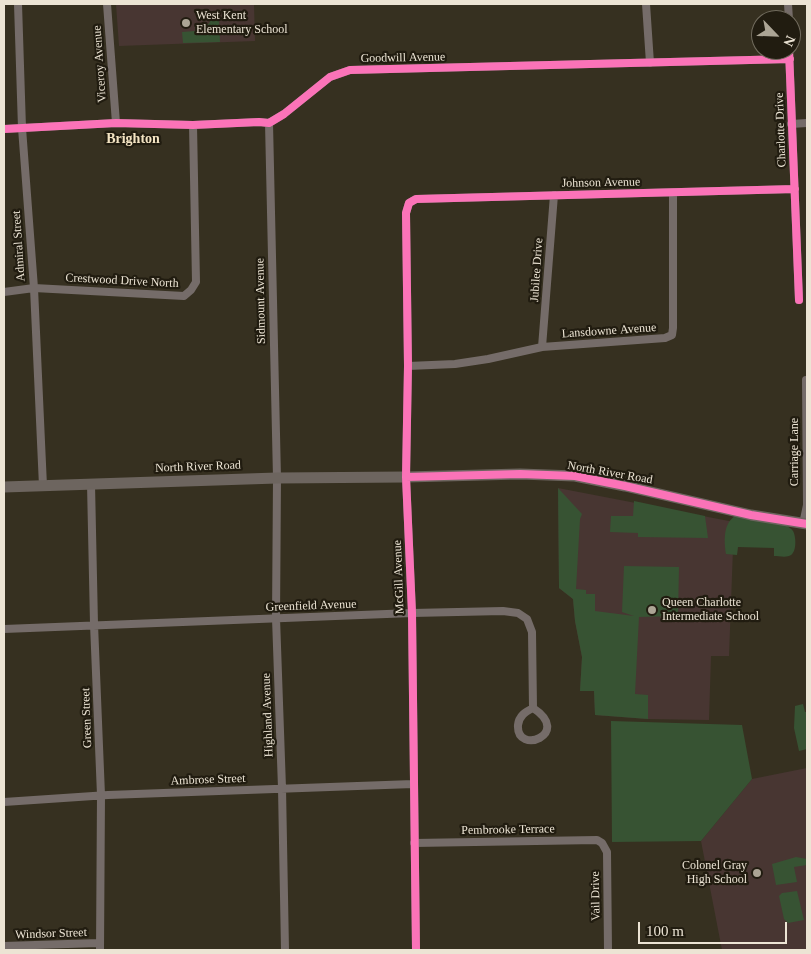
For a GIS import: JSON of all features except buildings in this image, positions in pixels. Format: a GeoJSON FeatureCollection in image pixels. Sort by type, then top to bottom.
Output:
{"type":"FeatureCollection","features":[{"type":"Feature","properties":{"kind":"main road","name":"North River Road"},"geometry":{"type":"LineString","coordinates":[[4,487],[277,478],[520,474],[575,476],[732,511],[805,524]]}},
{"type":"Feature","properties":{"kind":"street","name":"Admiral Street"},"geometry":{"type":"LineString","coordinates":[[18,4],[22,128],[34,288],[43,486]]}},
{"type":"Feature","properties":{"kind":"street","name":"Viceroy Avenue"},"geometry":{"type":"LineString","coordinates":[[107,4],[116,123]]}},
{"type":"Feature","properties":{"kind":"street"},"geometry":{"type":"LineString","coordinates":[[646,4],[650,63]]}},
{"type":"Feature","properties":{"kind":"street","name":"Goodwill Avenue"},"geometry":{"type":"LineString","coordinates":[[269,123],[284,114],[330,77],[350,70],[755,60]]}},
{"type":"Feature","properties":{"kind":"street","name":"Charlotte Drive"},"geometry":{"type":"LineString","coordinates":[[790,60],[799,300]]}},
{"type":"Feature","properties":{"kind":"street"},"geometry":{"type":"LineString","coordinates":[[4,130],[116,123],[193,125],[269,123]]}},
{"type":"Feature","properties":{"kind":"street","name":"Sidmount Avenue"},"geometry":{"type":"LineString","coordinates":[[269,123],[277,478]]}},
{"type":"Feature","properties":{"kind":"street"},"geometry":{"type":"LineString","coordinates":[[792,124],[807,123]]}},
{"type":"Feature","properties":{"kind":"street","name":"Crestwood Drive North"},"geometry":{"type":"LineString","coordinates":[[4,292],[34,288],[184,296],[192,290],[196,282],[193,125]]}},
{"type":"Feature","properties":{"kind":"street","name":"Johnson Avenue"},"geometry":{"type":"LineString","coordinates":[[409,203],[416,199],[795,189]]}},
{"type":"Feature","properties":{"kind":"street","name":"Lansdowne Avenue"},"geometry":{"type":"LineString","coordinates":[[408,366],[455,364],[488,360],[542,347],[665,338],[672,334],[673,193]]}},
{"type":"Feature","properties":{"kind":"street","name":"Jubilee Drive"},"geometry":{"type":"LineString","coordinates":[[542,347],[554,195]]}},
{"type":"Feature","properties":{"kind":"street","name":"McGill Avenue"},"geometry":{"type":"LineString","coordinates":[[409,203],[406,213],[408,366],[406,477],[412,613],[416,950]]}},
{"type":"Feature","properties":{"kind":"street","name":"Carriage Lane"},"geometry":{"type":"LineString","coordinates":[[805,524],[807,504],[806,380]]}},
{"type":"Feature","properties":{"kind":"street","name":"Highland Avenue"},"geometry":{"type":"LineString","coordinates":[[277,478],[276,618],[285,950]]}},
{"type":"Feature","properties":{"kind":"street","name":"Green Street"},"geometry":{"type":"LineString","coordinates":[[91,484],[94,624],[101,795],[99,947]]}},
{"type":"Feature","properties":{"kind":"street","name":"Greenfield Avenue"},"geometry":{"type":"LineString","coordinates":[[4,629],[412,613],[503,611],[518,613],[527,619],[532,632],[533,708]]}},
{"type":"Feature","properties":{"kind":"street"},"geometry":{"type":"LineString","coordinates":[[533,708],[545,718],[547,726],[547,732],[536,741],[528,740],[521,736],[518,728],[520,718],[524,712],[533,708]]}},
{"type":"Feature","properties":{"kind":"street","name":"Ambrose Street"},"geometry":{"type":"LineString","coordinates":[[4,802],[101,795],[413,784]]}},
{"type":"Feature","properties":{"kind":"street","name":"Pembrooke Terrace"},"geometry":{"type":"LineString","coordinates":[[414,843],[597,840],[602,843]]}},
{"type":"Feature","properties":{"kind":"street","name":"Vail Drive"},"geometry":{"type":"LineString","coordinates":[[602,843],[607,852],[608,950]]}},
{"type":"Feature","properties":{"kind":"street","name":"Windsor Street"},"geometry":{"type":"LineString","coordinates":[[4,946],[99,947]]}},
{"type":"Feature","properties":{"kind":"shaded area","name":"West Kent Elementary School"},"geometry":{"type":"Polygon","coordinates":[[[116,4],[254,4],[255,41],[119,46],[116,4]]]}},
{"type":"Feature","properties":{"kind":"shaded area","name":"Queen Charlotte Intermediate School"},"geometry":{"type":"Polygon","coordinates":[[[558,488],[734,522],[729,656],[711,656],[709,720],[648,719],[595,715],[594,691],[580,691],[582,657],[573,599],[559,588],[558,488]]]}},
{"type":"Feature","properties":{"kind":"shaded area","name":"Colonel Gray High School"},"geometry":{"type":"Polygon","coordinates":[[[807,768],[807,950],[722,950],[701,841],[752,779],[807,768]]]}},
{"type":"Feature","properties":{"kind":"green space"},"geometry":{"type":"Polygon","coordinates":[[[219,20],[220,42],[183,43],[182,32],[195,31],[195,25],[209,24],[210,21],[219,20]]]}},
{"type":"Feature","properties":{"kind":"green space"},"geometry":{"type":"Polygon","coordinates":[[[558,488],[582,514],[580,519],[576,589],[586,590],[586,594],[595,594],[595,611],[634,616],[622,612],[624,566],[679,567],[678,616],[639,617],[635,694],[648,695],[648,719],[595,715],[594,691],[580,691],[582,657],[573,599],[559,588],[558,488]]]}},
{"type":"Feature","properties":{"kind":"green space"},"geometry":{"type":"Polygon","coordinates":[[[634,501],[705,516],[708,538],[638,537],[638,533],[610,532],[611,516],[633,516],[634,501]]]}},
{"type":"Feature","properties":{"kind":"green space"},"geometry":{"type":"Polygon","coordinates":[[[735,516],[786,525],[795,536],[793,553],[787,556],[774,556],[774,548],[738,547],[737,555],[726,554],[726,528],[735,516]]]}},
{"type":"Feature","properties":{"kind":"green space"},"geometry":{"type":"Polygon","coordinates":[[[803,704],[805,712],[807,712],[807,749],[799,751],[794,728],[795,706],[803,704]]]}},
{"type":"Feature","properties":{"kind":"green space"},"geometry":{"type":"Polygon","coordinates":[[[611,721],[742,725],[752,779],[701,841],[612,842],[611,721]]]}},
{"type":"Feature","properties":{"kind":"green space"},"geometry":{"type":"Polygon","coordinates":[[[796,857],[807,859],[807,865],[794,867],[797,882],[776,885],[772,864],[796,857]]]}},
{"type":"Feature","properties":{"kind":"green space"},"geometry":{"type":"Polygon","coordinates":[[[797,891],[804,920],[788,923],[784,919],[779,896],[782,893],[797,891]]]}},
{"type":"Feature","properties":{"kind":"cycle path"},"geometry":{"type":"LineString","coordinates":[[4,129],[116,123],[193,125],[269,123],[284,114],[330,77],[350,70],[751,60]]}},
{"type":"Feature","properties":{"kind":"cycle path"},"geometry":{"type":"LineString","coordinates":[[789,60],[799,300]]}},
{"type":"Feature","properties":{"kind":"cycle path"},"geometry":{"type":"LineString","coordinates":[[416,950],[412,613],[406,477],[408,366],[406,213],[409,203],[416,199],[795,189]]}},
{"type":"Feature","properties":{"kind":"cycle path"},"geometry":{"type":"LineString","coordinates":[[406,477],[520,474],[575,476],[751,515],[807,524]]}},
{"type":"Feature","properties":{"kind":"place","name":"West Kent Elementary School"},"geometry":{"type":"Point","coordinates":[186,23]}},
{"type":"Feature","properties":{"kind":"place","name":"Queen Charlotte Intermediate School"},"geometry":{"type":"Point","coordinates":[652,610]}},
{"type":"Feature","properties":{"kind":"place","name":"Colonel Gray High School"},"geometry":{"type":"Point","coordinates":[757,873]}},
{"type":"Feature","properties":{"kind":"district","name":"Brighton"},"geometry":{"type":"Point","coordinates":[133,139]}}]}
